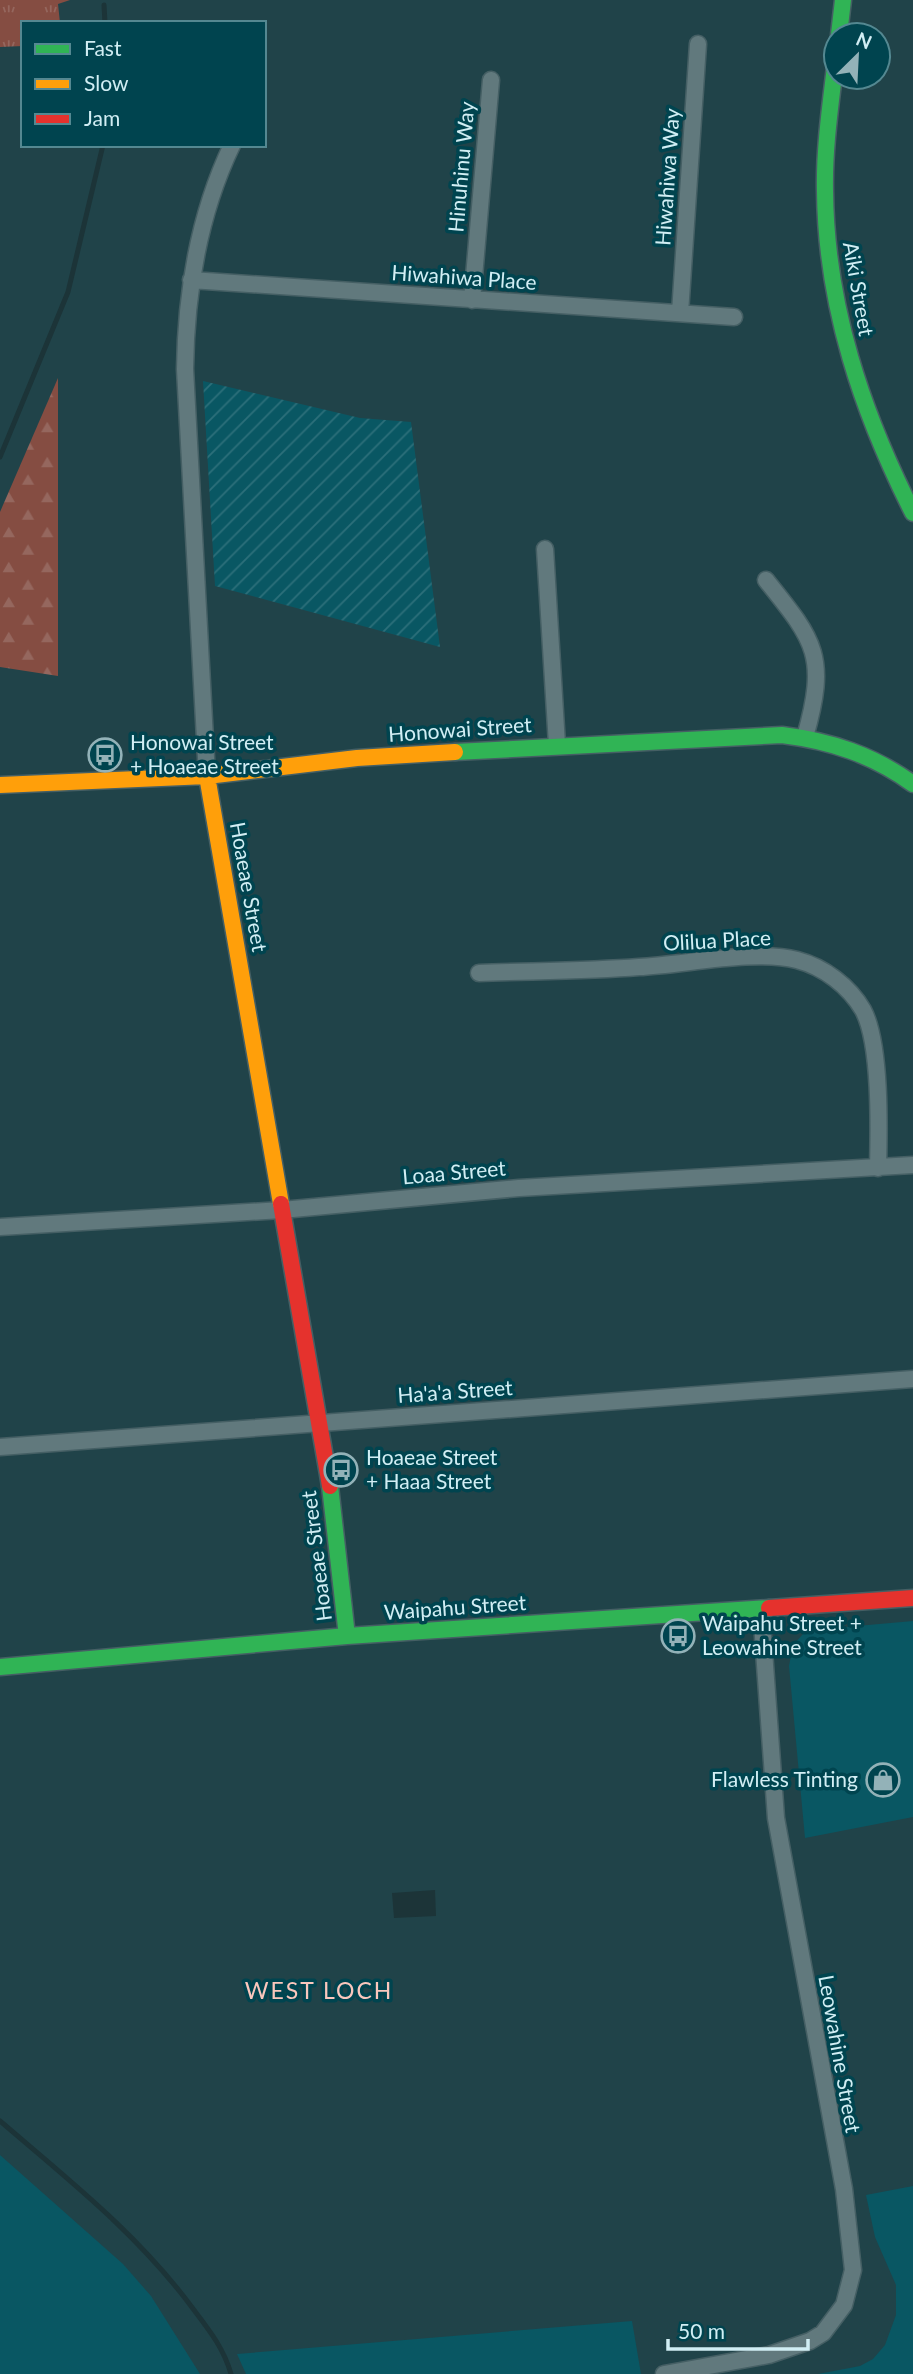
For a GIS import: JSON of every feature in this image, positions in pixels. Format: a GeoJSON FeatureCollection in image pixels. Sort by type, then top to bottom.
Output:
{"type":"FeatureCollection","features":[{"type":"Feature","properties":{"kind":"street"},"geometry":{"type":"LineString","coordinates":[[841,21],[843,0]]}},
{"type":"Feature","properties":{"kind":"street","name":"Hiwahiwa Way"},"geometry":{"type":"LineString","coordinates":[[680,313],[698,44]]}},
{"type":"Feature","properties":{"kind":"street","name":"Hinuhinu Way"},"geometry":{"type":"LineString","coordinates":[[472,300],[491,80]]}},
{"type":"Feature","properties":{"kind":"street","name":"Aiki Street"},"geometry":{"type":"LineString","coordinates":[[832,91],[825,192],[828,250],[838,317],[870,422],[913,513]]}},
{"type":"Feature","properties":{"kind":"street","name":"Hoaeae Street"},"geometry":{"type":"LineString","coordinates":[[231,147],[215,181],[191,280],[185,369],[208,776],[335,1514],[347,1636]]}},
{"type":"Feature","properties":{"kind":"street","name":"Hiwahiwa Place"},"geometry":{"type":"LineString","coordinates":[[191,280],[734,317]]}},
{"type":"Feature","properties":{"kind":"street"},"geometry":{"type":"LineString","coordinates":[[545,549],[557,745]]}},
{"type":"Feature","properties":{"kind":"street"},"geometry":{"type":"LineString","coordinates":[[766,580],[802,625],[813,645],[816,674],[805,737]]}},
{"type":"Feature","properties":{"kind":"street","name":"Honowai Street"},"geometry":{"type":"LineString","coordinates":[[0,785],[208,776],[357,758],[762,734],[805,737],[843,746],[874,759],[913,784]]}},
{"type":"Feature","properties":{"kind":"street","name":"Olilua Place"},"geometry":{"type":"LineString","coordinates":[[480,973],[638,967],[766,957],[797,960],[826,971],[849,991],[864,1011],[873,1036],[878,1168]]}},
{"type":"Feature","properties":{"kind":"street","name":"Loaa Street"},"geometry":{"type":"LineString","coordinates":[[0,1227],[282,1210],[519,1188],[913,1165]]}},
{"type":"Feature","properties":{"kind":"street","name":"Ha'a'a Street"},"geometry":{"type":"LineString","coordinates":[[0,1447],[913,1379]]}},
{"type":"Feature","properties":{"kind":"street","name":"Waipahu Street"},"geometry":{"type":"LineString","coordinates":[[0,1667],[347,1636],[913,1598]]}},
{"type":"Feature","properties":{"kind":"street","name":"Leowahine Street"},"geometry":{"type":"LineString","coordinates":[[664,2374],[769,2355],[810,2341],[823,2333],[844,2305],[853,2270],[844,2189],[776,1818],[761,1609]]}},
{"type":"Feature","properties":{"kind":"shaded area"},"geometry":{"type":"Polygon","coordinates":[[[203,381],[360,418],[411,422],[440,647],[215,586],[203,381]]]}},
{"type":"Feature","properties":{"kind":"shaded area"},"geometry":{"type":"Polygon","coordinates":[[[913,1621],[913,1817],[805,1838],[789,1666],[793,1645],[803,1634],[812,1630],[913,1621]]]}},
{"type":"Feature","properties":{"kind":"shaded area"},"geometry":{"type":"Polygon","coordinates":[[[435,1890],[436,1916],[394,1918],[392,1893],[435,1890]]]}},
{"type":"Feature","properties":{"kind":"shaded area"},"geometry":{"type":"Polygon","coordinates":[[[0,2155],[123,2264],[151,2296],[200,2374],[0,2374],[0,2155]]]}},
{"type":"Feature","properties":{"kind":"shaded area"},"geometry":{"type":"Polygon","coordinates":[[[913,2186],[913,2374],[818,2374],[860,2366],[873,2359],[885,2345],[896,2315],[896,2285],[875,2237],[866,2195],[913,2186]]]}},
{"type":"Feature","properties":{"kind":"shaded area"},"geometry":{"type":"Polygon","coordinates":[[[632,2321],[641,2374],[246,2374],[237,2354],[632,2321]]]}},
{"type":"Feature","properties":{"kind":"green space"},"geometry":{"type":"Polygon","coordinates":[[[0,0],[70,0],[58,4],[60,21],[21,21],[21,46],[0,47],[0,0]]]}},
{"type":"Feature","properties":{"kind":"green space"},"geometry":{"type":"Polygon","coordinates":[[[58,378],[58,676],[0,667],[0,512],[58,378]]]}},
{"type":"Feature","properties":{"kind":"waterway"},"geometry":{"type":"LineString","coordinates":[[104,5],[105,21]]}},
{"type":"Feature","properties":{"kind":"waterway"},"geometry":{"type":"LineString","coordinates":[[0,457],[68,292],[103,147]]}},
{"type":"Feature","properties":{"kind":"waterway"},"geometry":{"type":"LineString","coordinates":[[0,2121],[78,2187],[150,2257],[211,2333],[225,2356],[231,2374]]}},
{"type":"Feature","properties":{"kind":"traffic: fast"},"geometry":{"type":"LineString","coordinates":[[841,21],[843,0]]}},
{"type":"Feature","properties":{"kind":"traffic: fast"},"geometry":{"type":"LineString","coordinates":[[832,91],[825,174],[827,234],[832,276],[850,357],[863,397],[913,513]]}},
{"type":"Feature","properties":{"kind":"traffic: fast"},"geometry":{"type":"LineString","coordinates":[[455,752],[782,735],[818,741],[851,751],[883,765],[913,784]]}},
{"type":"Feature","properties":{"kind":"traffic: fast"},"geometry":{"type":"LineString","coordinates":[[330,1486],[347,1636]]}},
{"type":"Feature","properties":{"kind":"traffic: fast"},"geometry":{"type":"LineString","coordinates":[[0,1667],[347,1636],[769,1608]]}},
{"type":"Feature","properties":{"kind":"traffic: slow"},"geometry":{"type":"LineString","coordinates":[[0,785],[207,776],[357,758],[455,752]]}},
{"type":"Feature","properties":{"kind":"traffic: slow"},"geometry":{"type":"LineString","coordinates":[[207,776],[281,1204]]}},
{"type":"Feature","properties":{"kind":"traffic: jam"},"geometry":{"type":"LineString","coordinates":[[281,1204],[330,1486]]}},
{"type":"Feature","properties":{"kind":"traffic: jam"},"geometry":{"type":"LineString","coordinates":[[769,1608],[913,1598]]}},
{"type":"Feature","properties":{"kind":"place","name":"Honowai Street + Hoaeae Street"},"geometry":{"type":"Point","coordinates":[105,755]}},
{"type":"Feature","properties":{"kind":"place","name":"Hoaeae Street + Haaa Street"},"geometry":{"type":"Point","coordinates":[341,1470]}},
{"type":"Feature","properties":{"kind":"place","name":"Waipahu Street + Leowahine Street"},"geometry":{"type":"Point","coordinates":[678,1636]}},
{"type":"Feature","properties":{"kind":"place","name":"Flawless Tinting"},"geometry":{"type":"Point","coordinates":[883,1780]}},
{"type":"Feature","properties":{"kind":"district","name":"WEST LOCH"},"geometry":{"type":"Point","coordinates":[319,1991]}}]}
